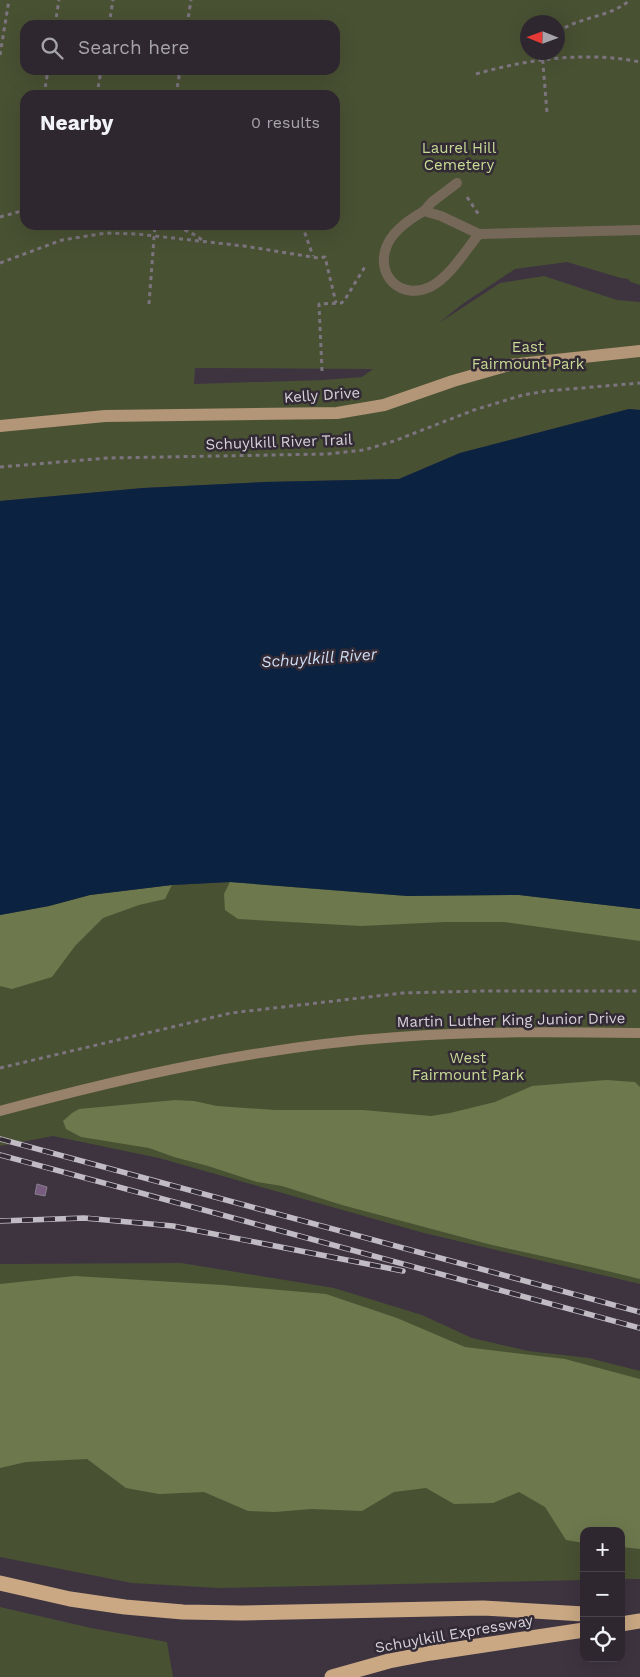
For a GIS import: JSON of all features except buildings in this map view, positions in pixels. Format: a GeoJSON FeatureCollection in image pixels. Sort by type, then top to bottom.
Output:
{"type":"FeatureCollection","features":[{"type":"Feature","properties":{"kind":"highway"},"geometry":{"type":"LineString","coordinates":[[0,1582],[70,1599],[125,1607],[183,1612],[242,1613],[483,1608],[580,1614]]}},
{"type":"Feature","properties":{"kind":"highway"},"geometry":{"type":"LineString","coordinates":[[625,1616],[640,1617]]}},
{"type":"Feature","properties":{"kind":"highway"},"geometry":{"type":"LineString","coordinates":[[625,1623],[640,1621]]}},
{"type":"Feature","properties":{"kind":"highway","name":"Schuylkill Expressway"},"geometry":{"type":"LineString","coordinates":[[332,1677],[389,1661],[431,1653],[580,1631]]}},
{"type":"Feature","properties":{"kind":"main road","name":"Kelly Drive"},"geometry":{"type":"LineString","coordinates":[[0,426],[105,416],[336,414],[384,405],[453,381],[509,365],[640,351]]}},
{"type":"Feature","properties":{"kind":"main road","name":"Martin Luther King Junior Drive"},"geometry":{"type":"LineString","coordinates":[[0,1111],[110,1082],[185,1066],[252,1054],[328,1044],[397,1037],[473,1033],[640,1033]]}},
{"type":"Feature","properties":{"kind":"lane"},"geometry":{"type":"LineString","coordinates":[[457,182],[393,236],[386,248],[384,265],[389,280],[408,290],[423,290],[444,276],[479,234]]}},
{"type":"Feature","properties":{"kind":"lane"},"geometry":{"type":"LineString","coordinates":[[424,211],[441,216],[479,234],[610,229],[640,230]]}},
{"type":"Feature","properties":{"kind":"path"},"geometry":{"type":"LineString","coordinates":[[0,55],[9,0]]}},
{"type":"Feature","properties":{"kind":"path"},"geometry":{"type":"LineString","coordinates":[[56,20],[59,0]]}},
{"type":"Feature","properties":{"kind":"path"},"geometry":{"type":"LineString","coordinates":[[110,20],[114,0]]}},
{"type":"Feature","properties":{"kind":"path"},"geometry":{"type":"LineString","coordinates":[[188,20],[191,0]]}},
{"type":"Feature","properties":{"kind":"path"},"geometry":{"type":"LineString","coordinates":[[565,27],[573,22],[611,12],[630,0]]}},
{"type":"Feature","properties":{"kind":"path"},"geometry":{"type":"LineString","coordinates":[[565,59],[585,58],[640,62]]}},
{"type":"Feature","properties":{"kind":"path"},"geometry":{"type":"LineString","coordinates":[[476,74],[497,68],[542,60],[547,113]]}},
{"type":"Feature","properties":{"kind":"path"},"geometry":{"type":"LineString","coordinates":[[45,90],[47,75]]}},
{"type":"Feature","properties":{"kind":"path"},"geometry":{"type":"LineString","coordinates":[[98,90],[100,75]]}},
{"type":"Feature","properties":{"kind":"path"},"geometry":{"type":"LineString","coordinates":[[177,90],[179,75]]}},
{"type":"Feature","properties":{"kind":"path"},"geometry":{"type":"LineString","coordinates":[[457,182],[493,234]]}},
{"type":"Feature","properties":{"kind":"path"},"geometry":{"type":"LineString","coordinates":[[0,217],[20,211]]}},
{"type":"Feature","properties":{"kind":"path"},"geometry":{"type":"LineString","coordinates":[[149,304],[155,230]]}},
{"type":"Feature","properties":{"kind":"path"},"geometry":{"type":"LineString","coordinates":[[185,230],[203,242]]}},
{"type":"Feature","properties":{"kind":"path"},"geometry":{"type":"LineString","coordinates":[[304,230],[313,256]]}},
{"type":"Feature","properties":{"kind":"path"},"geometry":{"type":"LineString","coordinates":[[0,263],[48,244],[76,237],[120,233],[291,252],[324,257],[336,303]]}},
{"type":"Feature","properties":{"kind":"path"},"geometry":{"type":"LineString","coordinates":[[322,371],[319,304],[344,301],[365,268],[367,258],[372,250],[380,247],[386,248]]}},
{"type":"Feature","properties":{"kind":"path","name":"Schuylkill River Trail"},"geometry":{"type":"LineString","coordinates":[[0,467],[108,458],[327,454],[364,450],[394,441],[474,410],[523,395],[546,391],[640,383]]}},
{"type":"Feature","properties":{"kind":"path"},"geometry":{"type":"LineString","coordinates":[[0,1068],[230,1013],[403,993],[640,991]]}},
{"type":"Feature","properties":{"kind":"green space","name":"Laurel Hill Cemetery"},"geometry":{"type":"Polygon","coordinates":[[[0,0],[640,0],[640,285],[628,279],[567,262],[515,269],[461,305],[439,323],[500,283],[544,276],[617,300],[640,302],[640,410],[629,409],[460,453],[399,479],[265,482],[143,488],[0,501],[0,0]],[[195,368],[194,384],[362,377],[373,369],[195,368]]]}},
{"type":"Feature","properties":{"kind":"green space","name":"West Fairmount Park"},"geometry":{"type":"Polygon","coordinates":[[[230,882],[519,895],[640,909],[640,1284],[424,1233],[159,1158],[53,1136],[0,1146],[0,915],[49,906],[90,895],[172,885],[230,882]]]}},
{"type":"Feature","properties":{"kind":"green space"},"geometry":{"type":"Polygon","coordinates":[[[230,882],[407,896],[519,895],[640,909],[640,941],[504,922],[445,922],[361,926],[238,919],[225,910],[224,894],[230,882]]]}},
{"type":"Feature","properties":{"kind":"green space"},"geometry":{"type":"Polygon","coordinates":[[[172,885],[165,899],[139,905],[103,918],[75,946],[52,977],[12,989],[0,986],[0,915],[49,906],[90,895],[172,885]]]}},
{"type":"Feature","properties":{"kind":"green space"},"geometry":{"type":"Polygon","coordinates":[[[606,1080],[635,1082],[640,1087],[640,1279],[488,1244],[342,1205],[282,1186],[257,1182],[149,1148],[81,1137],[66,1129],[63,1121],[79,1109],[175,1100],[194,1101],[217,1106],[275,1110],[363,1110],[431,1116],[495,1102],[532,1086],[606,1080]]]}},
{"type":"Feature","properties":{"kind":"green space"},"geometry":{"type":"Polygon","coordinates":[[[181,1263],[334,1288],[422,1315],[472,1338],[528,1351],[589,1358],[640,1371],[640,1579],[625,1579],[625,1527],[580,1527],[580,1580],[219,1588],[132,1583],[0,1557],[0,1264],[181,1263]]]}},
{"type":"Feature","properties":{"kind":"green space"},"geometry":{"type":"Polygon","coordinates":[[[75,1276],[223,1285],[326,1294],[397,1318],[465,1347],[565,1359],[640,1379],[640,1549],[625,1547],[625,1527],[580,1527],[580,1542],[566,1540],[545,1507],[519,1492],[493,1503],[454,1504],[426,1488],[394,1492],[362,1511],[311,1509],[275,1512],[248,1511],[204,1492],[159,1494],[126,1488],[87,1459],[26,1462],[0,1468],[0,1284],[75,1276]]]}},
{"type":"Feature","properties":{"kind":"green space"},"geometry":{"type":"Polygon","coordinates":[[[0,1607],[91,1628],[167,1642],[173,1677],[0,1677],[0,1607]]]}},
{"type":"Feature","properties":{"kind":"water","name":"Schuylkill River"},"geometry":{"type":"Polygon","coordinates":[[[629,409],[640,410],[640,909],[519,895],[407,896],[230,882],[172,885],[90,895],[49,906],[0,915],[0,501],[143,488],[265,482],[399,479],[460,453],[629,409]]]}},
{"type":"Feature","properties":{"kind":"railway"},"geometry":{"type":"LineString","coordinates":[[0,1139],[640,1312]]}},
{"type":"Feature","properties":{"kind":"railway"},"geometry":{"type":"LineString","coordinates":[[0,1155],[640,1328]]}},
{"type":"Feature","properties":{"kind":"railway"},"geometry":{"type":"LineString","coordinates":[[0,1221],[84,1218],[173,1226],[403,1271]]}},
{"type":"Feature","properties":{"kind":"park label","name":"East Fairmount Park"},"geometry":{"type":"Point","coordinates":[528,356]}}]}
